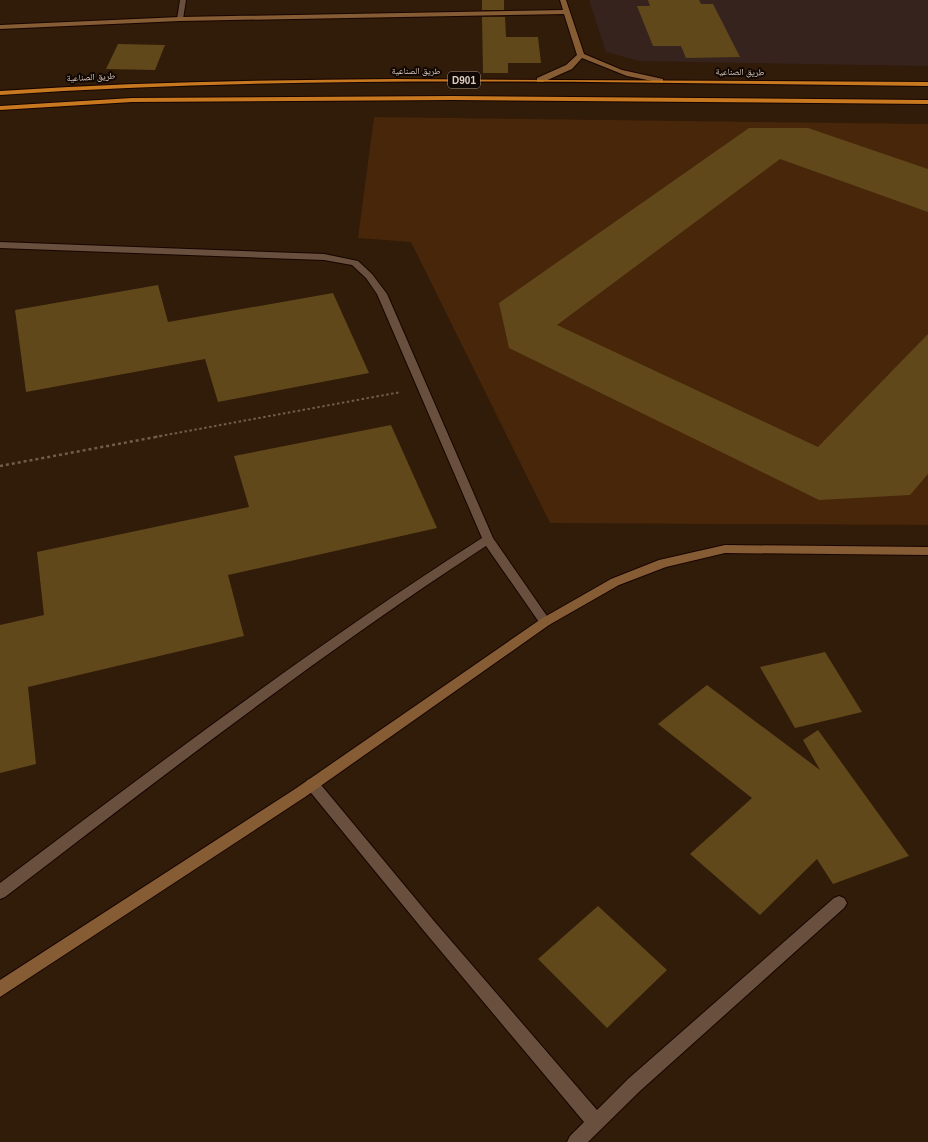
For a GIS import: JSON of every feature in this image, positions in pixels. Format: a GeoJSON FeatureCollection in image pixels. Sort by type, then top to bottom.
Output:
{"type":"FeatureCollection","features":[{"type":"Feature","properties":{"kind":"highway","name":"طريق الصناعية"},"geometry":{"type":"LineString","coordinates":[[0,93],[193,83],[540,80],[928,84]]}},
{"type":"Feature","properties":{"kind":"highway","name":"D901"},"geometry":{"type":"LineString","coordinates":[[0,108],[132,100],[438,98],[928,102]]}},
{"type":"Feature","properties":{"kind":"main road"},"geometry":{"type":"LineString","coordinates":[[563,0],[581,55],[617,72],[635,78],[660,81]]}},
{"type":"Feature","properties":{"kind":"main road"},"geometry":{"type":"LineString","coordinates":[[0,27],[180,19],[566,12]]}},
{"type":"Feature","properties":{"kind":"main road"},"geometry":{"type":"LineString","coordinates":[[540,80],[569,67],[581,55]]}},
{"type":"Feature","properties":{"kind":"main road"},"geometry":{"type":"LineString","coordinates":[[0,990],[312,784],[545,622],[615,582],[664,563],[725,549],[928,551]]}},
{"type":"Feature","properties":{"kind":"street"},"geometry":{"type":"LineString","coordinates":[[180,19],[183,0]]}},
{"type":"Feature","properties":{"kind":"street"},"geometry":{"type":"LineString","coordinates":[[0,245],[324,257],[354,263],[369,276],[382,294],[488,539],[545,622]]}},
{"type":"Feature","properties":{"kind":"street"},"geometry":{"type":"LineString","coordinates":[[0,892],[252,701],[440,569],[488,539]]}},
{"type":"Feature","properties":{"kind":"street"},"geometry":{"type":"LineString","coordinates":[[312,784],[429,926],[596,1122]]}},
{"type":"Feature","properties":{"kind":"street"},"geometry":{"type":"LineString","coordinates":[[576,1142],[634,1085],[839,903]]}},
{"type":"Feature","properties":{"kind":"path"},"geometry":{"type":"LineString","coordinates":[[0,466],[423,388]]}},
{"type":"Feature","properties":{"kind":"shaded area"},"geometry":{"type":"Polygon","coordinates":[[[589,0],[928,0],[928,66],[639,61],[606,52],[589,0]]]}},
{"type":"Feature","properties":{"kind":"shaded area"},"geometry":{"type":"Polygon","coordinates":[[[374,117],[928,124],[928,525],[550,523],[411,242],[358,238],[374,117]]]}},
{"type":"Feature","properties":{"kind":"building"},"geometry":{"type":"Polygon","coordinates":[[[482,0],[504,0],[504,10],[482,10],[482,0]]]}},
{"type":"Feature","properties":{"kind":"building"},"geometry":{"type":"Polygon","coordinates":[[[648,0],[699,0],[701,4],[713,4],[740,57],[686,58],[681,46],[653,46],[637,6],[650,6],[648,0]]]}},
{"type":"Feature","properties":{"kind":"building"},"geometry":{"type":"Polygon","coordinates":[[[482,17],[505,17],[506,37],[538,37],[541,63],[508,63],[508,73],[483,73],[482,17]]]}},
{"type":"Feature","properties":{"kind":"building"},"geometry":{"type":"Polygon","coordinates":[[[118,44],[165,45],[155,70],[106,69],[118,44]]]}},
{"type":"Feature","properties":{"kind":"building"},"geometry":{"type":"Polygon","coordinates":[[[749,128],[808,128],[928,169],[928,212],[780,159],[557,325],[818,447],[928,334],[928,474],[910,495],[819,500],[509,348],[499,303],[749,128]]]}},
{"type":"Feature","properties":{"kind":"building"},"geometry":{"type":"Polygon","coordinates":[[[158,285],[168,322],[333,293],[369,373],[218,402],[205,359],[26,392],[15,310],[158,285]]]}},
{"type":"Feature","properties":{"kind":"building"},"geometry":{"type":"Polygon","coordinates":[[[391,425],[437,528],[228,575],[244,636],[28,687],[36,764],[0,773],[0,625],[44,615],[37,552],[249,507],[234,456],[391,425]]]}},
{"type":"Feature","properties":{"kind":"building"},"geometry":{"type":"Polygon","coordinates":[[[825,652],[862,712],[795,728],[760,667],[825,652]]]}},
{"type":"Feature","properties":{"kind":"building"},"geometry":{"type":"Polygon","coordinates":[[[707,685],[820,770],[803,740],[818,730],[909,856],[833,884],[817,859],[760,915],[690,854],[752,798],[658,724],[707,685]]]}},
{"type":"Feature","properties":{"kind":"building"},"geometry":{"type":"Polygon","coordinates":[[[598,906],[667,970],[607,1028],[538,959],[598,906]]]}}]}
